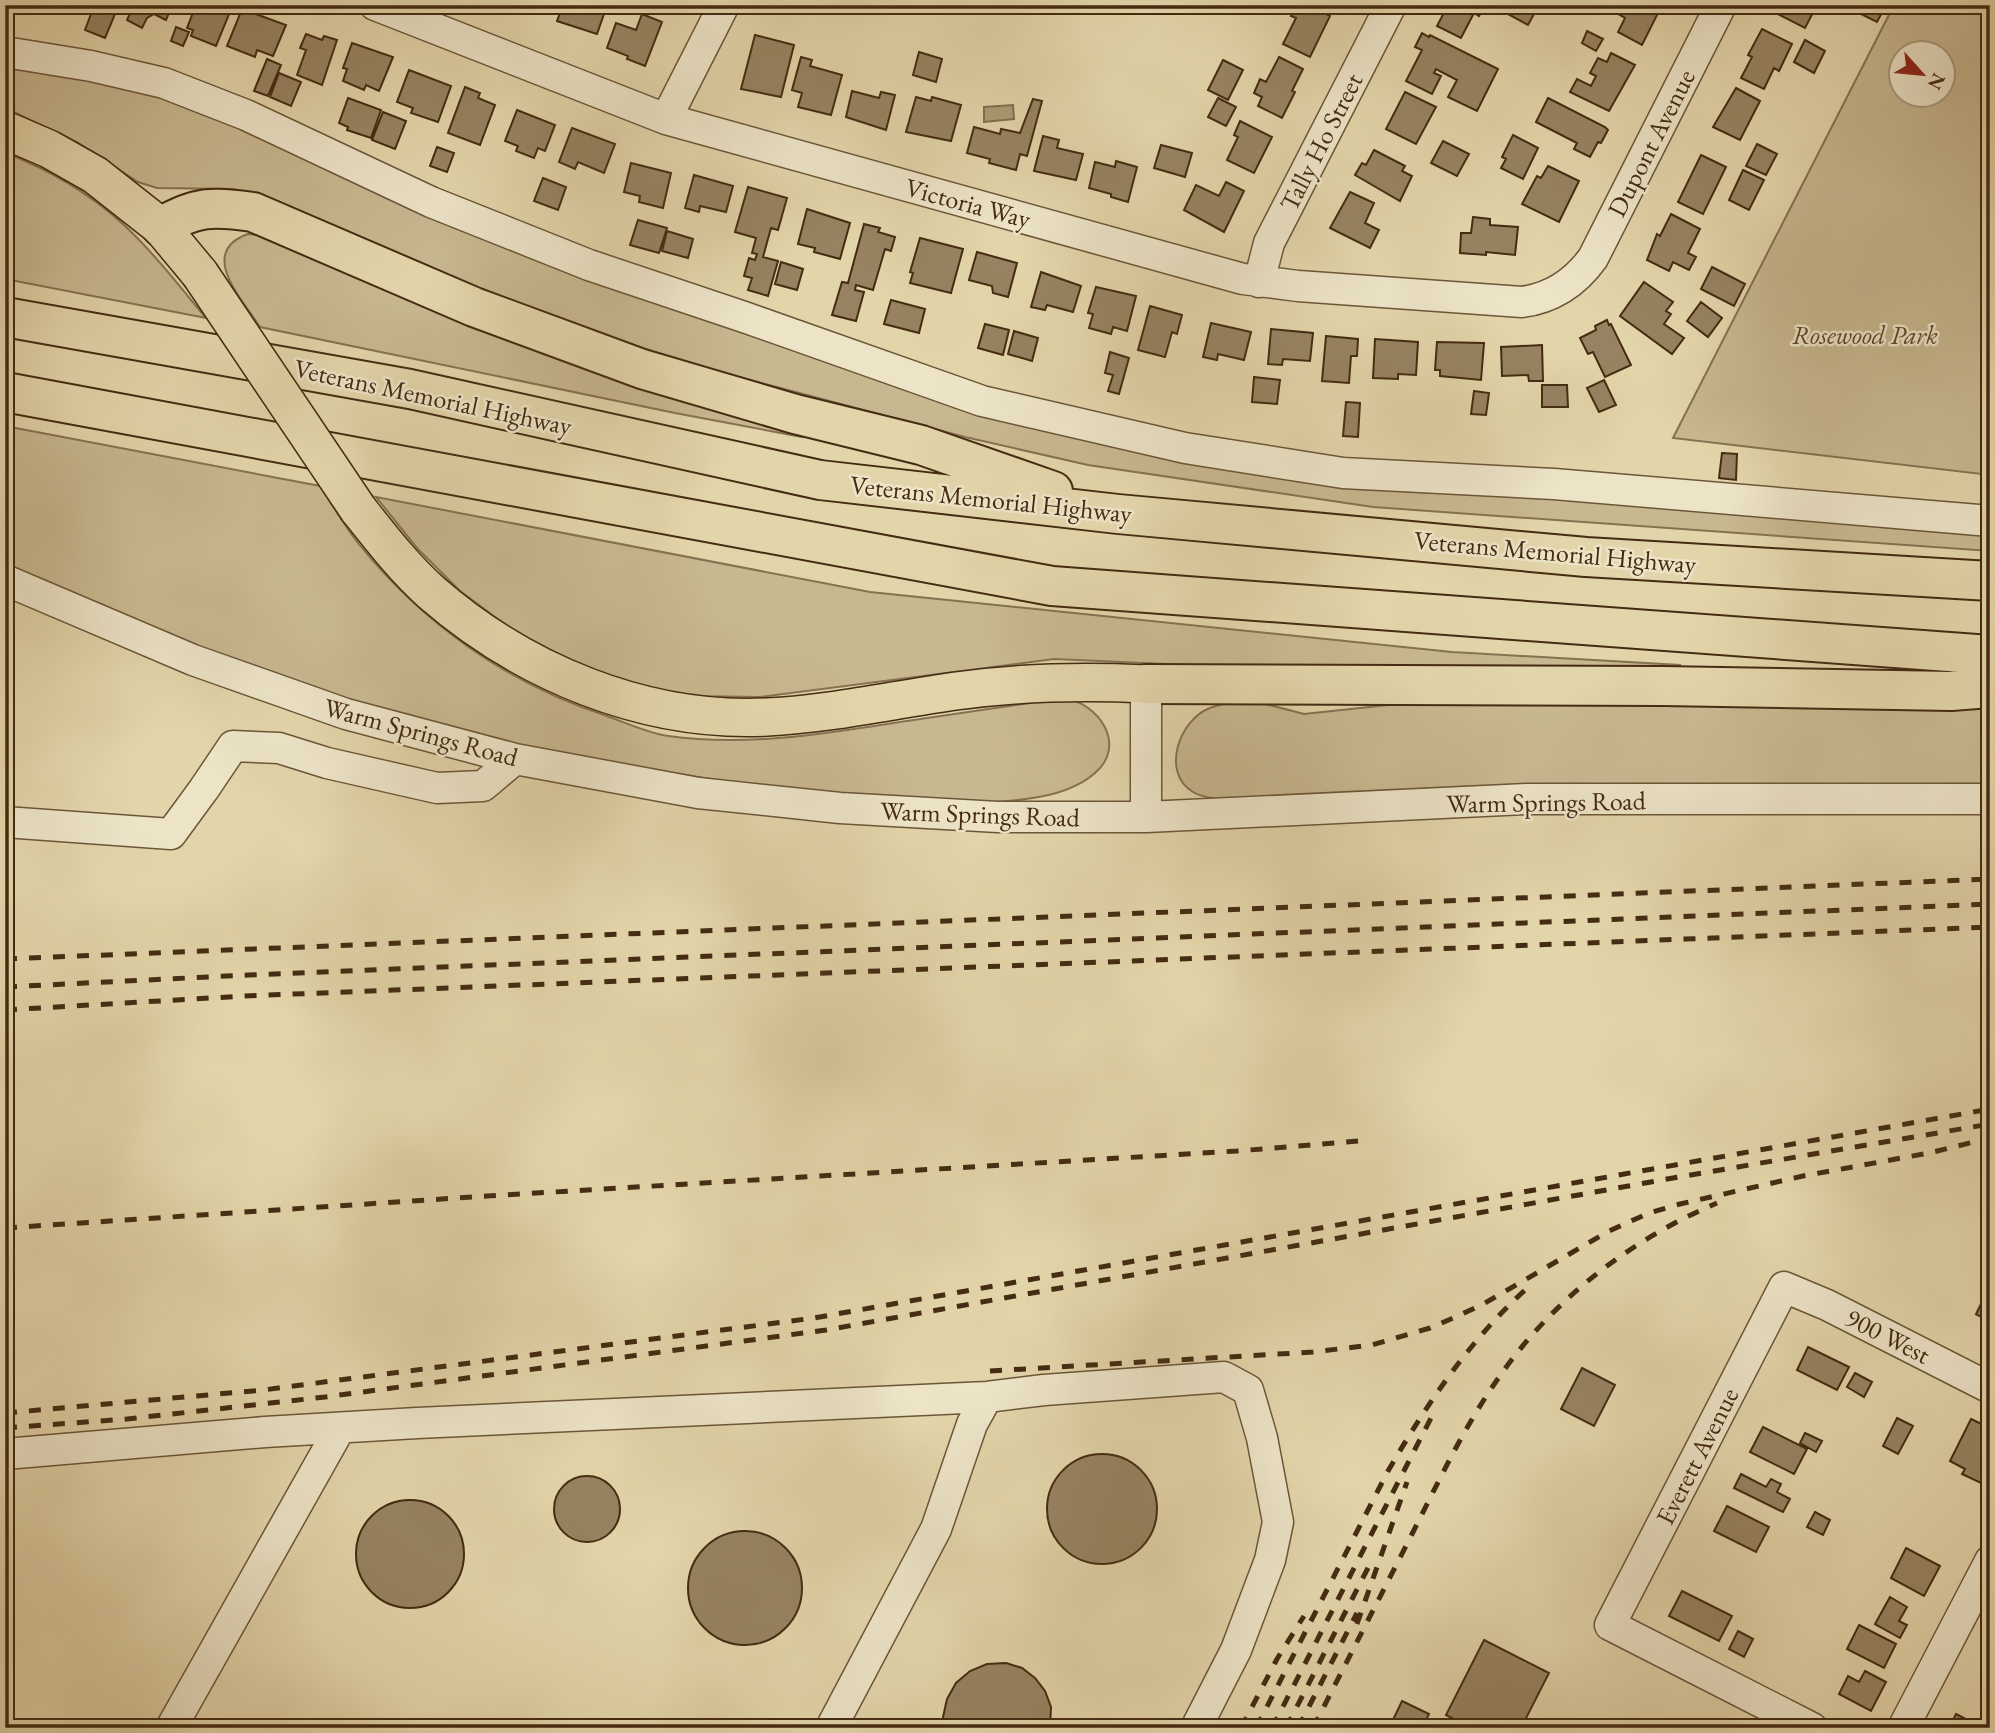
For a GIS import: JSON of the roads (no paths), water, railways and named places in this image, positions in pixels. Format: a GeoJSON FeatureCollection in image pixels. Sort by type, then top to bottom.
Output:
{"type":"FeatureCollection","features":[{"type":"Feature","properties":{"kind":"highway"},"geometry":{"type":"LineString","coordinates":[[161,227],[182,214],[201,208],[224,207],[253,212],[474,307],[642,369],[795,414],[921,445],[1118,514]]}},
{"type":"Feature","properties":{"kind":"highway","name":"Veterans Memorial Highway"},"geometry":{"type":"LineString","coordinates":[[5,317],[410,389],[820,480],[1118,514],[1586,557],[1990,581]]}},
{"type":"Feature","properties":{"kind":"highway"},"geometry":{"type":"LineString","coordinates":[[5,392],[1052,586],[1990,655]]}},
{"type":"Feature","properties":{"kind":"highway"},"geometry":{"type":"LineString","coordinates":[[1146,684],[1663,686],[1951,691],[1990,688]]}},
{"type":"Feature","properties":{"kind":"main road"},"geometry":{"type":"LineString","coordinates":[[5,130],[50,149],[95,175],[161,227],[200,274],[358,509],[393,553],[430,591],[502,646],[554,673],[629,701],[722,717],[818,713],[955,691],[1029,683],[1083,681],[1146,684]]}},
{"type":"Feature","properties":{"kind":"street","name":"Victoria Way"},"geometry":{"type":"LineString","coordinates":[[375,5],[666,119],[1259,282],[1522,302],[1557,292],[1577,277]]}},
{"type":"Feature","properties":{"kind":"street"},"geometry":{"type":"LineString","coordinates":[[666,119],[724,5]]}},
{"type":"Feature","properties":{"kind":"street","name":"Tally Ho Street"},"geometry":{"type":"LineString","coordinates":[[1259,282],[1269,243],[1391,5]]}},
{"type":"Feature","properties":{"kind":"street","name":"Dupont Avenue"},"geometry":{"type":"LineString","coordinates":[[1577,277],[1598,247],[1721,5]]}},
{"type":"Feature","properties":{"kind":"street"},"geometry":{"type":"LineString","coordinates":[[5,52],[91,66],[164,83],[246,115],[431,202],[589,265],[982,401],[1185,448],[1343,473],[1554,484],[1990,522]]}},
{"type":"Feature","properties":{"kind":"street","name":"Warm Springs Road"},"geometry":{"type":"LineString","coordinates":[[5,580],[193,660],[346,715],[515,759],[698,793],[840,808],[998,817],[1146,817],[1527,800],[1990,799]]}},
{"type":"Feature","properties":{"kind":"street"},"geometry":{"type":"LineString","coordinates":[[1146,684],[1146,817]]}},
{"type":"Feature","properties":{"kind":"street"},"geometry":{"type":"LineString","coordinates":[[5,822],[171,834],[233,746],[279,748],[327,763],[437,788],[483,786],[515,759]]}},
{"type":"Feature","properties":{"kind":"street","name":"900 West"},"geometry":{"type":"LineString","coordinates":[[1784,1287],[1827,1305],[1990,1388]]}},
{"type":"Feature","properties":{"kind":"street","name":"Everett Avenue"},"geometry":{"type":"LineString","coordinates":[[1784,1287],[1610,1625],[1812,1728]]}},
{"type":"Feature","properties":{"kind":"street"},"geometry":{"type":"LineString","coordinates":[[5,1454],[340,1428],[987,1398],[1044,1390],[1224,1377],[1248,1390],[1262,1438],[1278,1522],[1270,1560],[1236,1650],[1196,1728]]}},
{"type":"Feature","properties":{"kind":"street"},"geometry":{"type":"LineString","coordinates":[[831,1728],[936,1529],[972,1424],[987,1398]]}},
{"type":"Feature","properties":{"kind":"street"},"geometry":{"type":"LineString","coordinates":[[171,1728],[340,1428]]}},
{"type":"Feature","properties":{"kind":"street"},"geometry":{"type":"LineString","coordinates":[[1903,1728],[1990,1561]]}},
{"type":"Feature","properties":{"kind":"railway"},"geometry":{"type":"LineString","coordinates":[[5,959],[1990,879]]}},
{"type":"Feature","properties":{"kind":"railway"},"geometry":{"type":"LineString","coordinates":[[5,987],[1990,904]]}},
{"type":"Feature","properties":{"kind":"railway"},"geometry":{"type":"LineString","coordinates":[[5,1010],[245,996],[1990,927]]}},
{"type":"Feature","properties":{"kind":"railway"},"geometry":{"type":"LineString","coordinates":[[5,1413],[263,1390],[814,1318],[1990,1109]]}},
{"type":"Feature","properties":{"kind":"railway"},"geometry":{"type":"LineString","coordinates":[[5,1428],[127,1419],[325,1397],[826,1330],[1990,1124]]}},
{"type":"Feature","properties":{"kind":"railway"},"geometry":{"type":"LineString","coordinates":[[990,1371],[1313,1352],[1372,1345],[1430,1328],[1458,1316],[1609,1231],[1649,1213],[1803,1176],[1929,1153],[1990,1138]]}},
{"type":"Feature","properties":{"kind":"railway"},"geometry":{"type":"LineString","coordinates":[[5,1228],[1237,1151],[1358,1141]]}},
{"type":"Feature","properties":{"kind":"railway"},"geometry":{"type":"LineString","coordinates":[[1313,1728],[1459,1442],[1512,1359],[1562,1304],[1619,1257],[1650,1237],[1717,1203]]}},
{"type":"Feature","properties":{"kind":"railway"},"geometry":{"type":"LineString","coordinates":[[1256,1728],[1403,1445],[1471,1347],[1533,1283]]}},
{"type":"Feature","properties":{"kind":"railway"},"geometry":{"type":"LineString","coordinates":[[1272,1728],[1431,1418]]}},
{"type":"Feature","properties":{"kind":"railway"},"geometry":{"type":"LineString","coordinates":[[1357,1624],[1407,1482]]}},
{"type":"Feature","properties":{"kind":"railway"},"geometry":{"type":"LineString","coordinates":[[1286,1728],[1371,1562]]}},
{"type":"Feature","properties":{"kind":"railway"},"geometry":{"type":"LineString","coordinates":[[1298,1728],[1357,1613]]}},
{"type":"Feature","properties":{"kind":"railway"},"geometry":{"type":"LineString","coordinates":[[1241,1728],[1277,1659],[1304,1616]]}},
{"type":"Feature","properties":{"kind":"park label","name":"Rosewood Park"},"geometry":{"type":"Point","coordinates":[1865,335]}}]}
